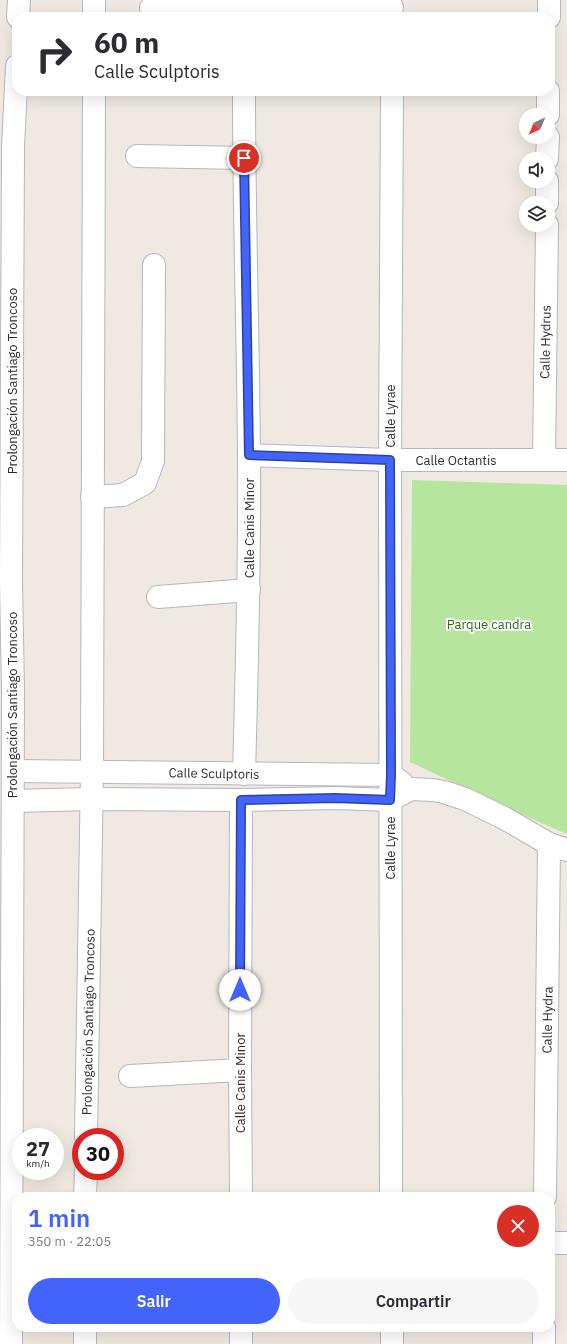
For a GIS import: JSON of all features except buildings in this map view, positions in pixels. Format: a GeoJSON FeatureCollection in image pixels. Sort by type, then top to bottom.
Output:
{"type":"FeatureCollection","features":[{"type":"Feature","properties":{"kind":"street"},"geometry":{"type":"LineString","coordinates":[[18,12],[19,0]]}},
{"type":"Feature","properties":{"kind":"street"},"geometry":{"type":"LineString","coordinates":[[94,0],[94,12]]}},
{"type":"Feature","properties":{"kind":"street"},"geometry":{"type":"LineString","coordinates":[[549,0],[549,12]]}},
{"type":"Feature","properties":{"kind":"street"},"geometry":{"type":"LineString","coordinates":[[151,8],[226,12]]}},
{"type":"Feature","properties":{"kind":"street"},"geometry":{"type":"LineString","coordinates":[[274,12],[392,8]]}},
{"type":"Feature","properties":{"kind":"street"},"geometry":{"type":"LineString","coordinates":[[0,79],[12,80]]}},
{"type":"Feature","properties":{"kind":"street","name":"Prolongación Santiago Troncoso"},"geometry":{"type":"LineString","coordinates":[[11,1344],[9,1202],[13,770],[7,689],[5,582],[6,147],[14,96]]}},
{"type":"Feature","properties":{"kind":"street","name":"Prolongación Santiago Troncoso"},"geometry":{"type":"LineString","coordinates":[[86,1128],[92,799],[94,96]]}},
{"type":"Feature","properties":{"kind":"street","name":"Calle Canis Minor"},"geometry":{"type":"LineString","coordinates":[[244,96],[249,455],[249,590],[244,774]]}},
{"type":"Feature","properties":{"kind":"street","name":"Calle Lyrae"},"geometry":{"type":"LineString","coordinates":[[391,1192],[390,460],[392,96]]}},
{"type":"Feature","properties":{"kind":"street"},"geometry":{"type":"LineString","coordinates":[[548,96],[548,108]]}},
{"type":"Feature","properties":{"kind":"street"},"geometry":{"type":"LineString","coordinates":[[137,156],[244,158]]}},
{"type":"Feature","properties":{"kind":"street","name":"Calle Hydrus"},"geometry":{"type":"LineString","coordinates":[[544,460],[546,232]]}},
{"type":"Feature","properties":{"kind":"street"},"geometry":{"type":"LineString","coordinates":[[92,497],[123,495],[145,483],[153,461],[154,265]]}},
{"type":"Feature","properties":{"kind":"street","name":"Calle Octantis"},"geometry":{"type":"LineString","coordinates":[[249,455],[390,460],[567,460]]}},
{"type":"Feature","properties":{"kind":"street"},"geometry":{"type":"LineString","coordinates":[[158,596],[249,590]]}},
{"type":"Feature","properties":{"kind":"street","name":"Calle Sculptoris"},"geometry":{"type":"LineString","coordinates":[[13,770],[391,775]]}},
{"type":"Feature","properties":{"kind":"street"},"geometry":{"type":"LineString","coordinates":[[391,775],[411,789],[444,792],[465,799],[558,847]]}},
{"type":"Feature","properties":{"kind":"street","name":"Calle Sculptoris"},"geometry":{"type":"LineString","coordinates":[[13,801],[92,799],[241,800],[335,798],[390,800],[411,789]]}},
{"type":"Feature","properties":{"kind":"street","name":"Calle Canis Minor"},"geometry":{"type":"LineString","coordinates":[[241,800],[241,1192]]}},
{"type":"Feature","properties":{"kind":"street","name":"Calle Hydra"},"geometry":{"type":"LineString","coordinates":[[545,1192],[558,847]]}},
{"type":"Feature","properties":{"kind":"street"},"geometry":{"type":"LineString","coordinates":[[130,1076],[240,1070]]}},
{"type":"Feature","properties":{"kind":"street"},"geometry":{"type":"LineString","coordinates":[[85,1192],[86,1180]]}},
{"type":"Feature","properties":{"kind":"street"},"geometry":{"type":"LineString","coordinates":[[555,1244],[567,1243]]}},
{"type":"Feature","properties":{"kind":"street"},"geometry":{"type":"LineString","coordinates":[[85,1332],[85,1344]]}},
{"type":"Feature","properties":{"kind":"street"},"geometry":{"type":"LineString","coordinates":[[241,1332],[241,1344]]}},
{"type":"Feature","properties":{"kind":"street"},"geometry":{"type":"LineString","coordinates":[[392,1332],[392,1344]]}},
{"type":"Feature","properties":{"kind":"street"},"geometry":{"type":"LineString","coordinates":[[544,1332],[544,1344]]}},
{"type":"Feature","properties":{"kind":"green space","name":"Parque candra"},"geometry":{"type":"Polygon","coordinates":[[[412,480],[567,485],[567,834],[410,762],[412,480]]]}},
{"type":"Feature","properties":{"kind":"route"},"geometry":{"type":"LineString","coordinates":[[240,990],[241,800],[335,798],[390,800],[391,775],[390,460],[249,455],[244,158]]}}]}
